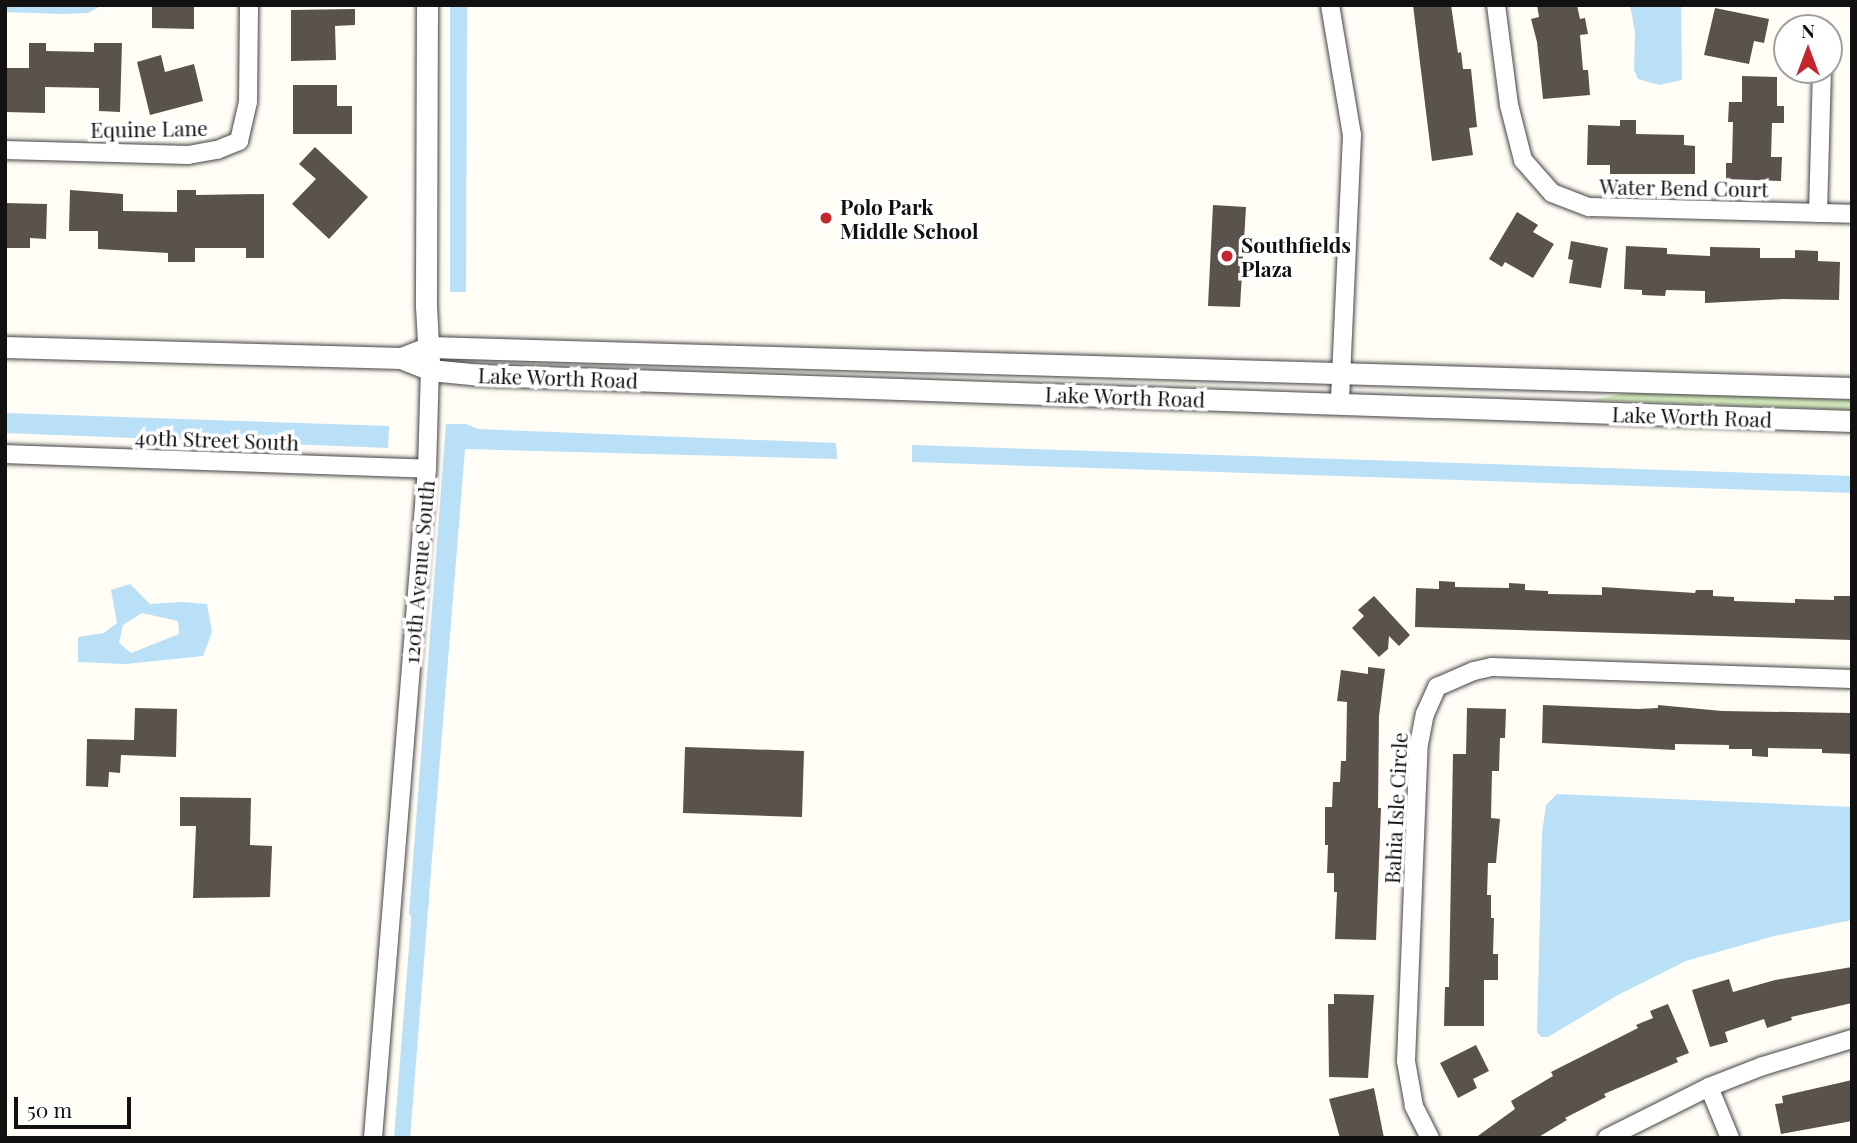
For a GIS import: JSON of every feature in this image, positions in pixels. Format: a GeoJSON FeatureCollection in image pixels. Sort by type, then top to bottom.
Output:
{"type":"FeatureCollection","features":[{"type":"Feature","properties":{"kind":"street","name":"Equine Lane"},"geometry":{"type":"LineString","coordinates":[[5,150],[188,155],[217,150],[239,141],[248,102],[249,5]]}},
{"type":"Feature","properties":{"kind":"street","name":"120th Avenue South"},"geometry":{"type":"LineString","coordinates":[[373,1138],[426,469],[430,370],[426,306],[427,5]]}},
{"type":"Feature","properties":{"kind":"street"},"geometry":{"type":"LineString","coordinates":[[1331,5],[1352,135],[1340,404]]}},
{"type":"Feature","properties":{"kind":"street","name":"Water Bend Court"},"geometry":{"type":"LineString","coordinates":[[1496,5],[1509,105],[1523,160],[1552,193],[1589,207],[1852,214]]}},
{"type":"Feature","properties":{"kind":"street"},"geometry":{"type":"LineString","coordinates":[[1818,213],[1822,84]]}},
{"type":"Feature","properties":{"kind":"street","name":"Lake Worth Road"},"geometry":{"type":"LineString","coordinates":[[5,347],[401,358],[430,370],[481,375],[1852,421]]}},
{"type":"Feature","properties":{"kind":"street","name":"Lake Worth Road"},"geometry":{"type":"LineString","coordinates":[[401,358],[429,347],[1343,371],[1852,388]]}},
{"type":"Feature","properties":{"kind":"street","name":"40th Street South"},"geometry":{"type":"LineString","coordinates":[[5,454],[426,469]]}},
{"type":"Feature","properties":{"kind":"street","name":"Bahia Isle Circle"},"geometry":{"type":"LineString","coordinates":[[1430,1138],[1414,1106],[1406,1061],[1419,744],[1425,714],[1437,687],[1474,671],[1492,667],[1852,679]]}},
{"type":"Feature","properties":{"kind":"street"},"geometry":{"type":"LineString","coordinates":[[1607,1138],[1709,1087],[1763,1066],[1852,1039]]}},
{"type":"Feature","properties":{"kind":"street"},"geometry":{"type":"LineString","coordinates":[[1709,1087],[1730,1138]]}},
{"type":"Feature","properties":{"kind":"green space"},"geometry":{"type":"Polygon","coordinates":[[[1633,392],[1852,400],[1852,410],[1593,400],[1633,392]]]}},
{"type":"Feature","properties":{"kind":"water"},"geometry":{"type":"Polygon","coordinates":[[[5,5],[103,5],[88,13],[63,14],[5,12],[5,5]]]}},
{"type":"Feature","properties":{"kind":"water"},"geometry":{"type":"Polygon","coordinates":[[[450,5],[467,5],[466,292],[450,292],[450,5]]]}},
{"type":"Feature","properties":{"kind":"water"},"geometry":{"type":"Polygon","coordinates":[[[1630,5],[1681,5],[1682,80],[1659,85],[1638,79],[1634,70],[1635,32],[1630,5]]]}},
{"type":"Feature","properties":{"kind":"water"},"geometry":{"type":"Polygon","coordinates":[[[5,413],[389,426],[388,448],[5,433],[5,413]]]}},
{"type":"Feature","properties":{"kind":"water"},"geometry":{"type":"Polygon","coordinates":[[[446,424],[466,424],[478,429],[836,443],[837,459],[465,449],[428,908],[415,921],[409,914],[446,424]]]}},
{"type":"Feature","properties":{"kind":"water"},"geometry":{"type":"Polygon","coordinates":[[[912,445],[1852,476],[1852,493],[912,462],[912,445]]]}},
{"type":"Feature","properties":{"kind":"water"},"geometry":{"type":"Polygon","coordinates":[[[130,584],[150,604],[207,604],[212,632],[203,656],[126,664],[78,662],[78,637],[104,633],[117,623],[111,590],[130,584]],[[142,613],[123,625],[119,643],[131,653],[179,634],[178,621],[142,613]]]}},
{"type":"Feature","properties":{"kind":"water"},"geometry":{"type":"Polygon","coordinates":[[[1557,794],[1852,807],[1852,920],[1774,936],[1686,961],[1618,995],[1548,1037],[1541,1037],[1537,1032],[1542,833],[1546,805],[1557,794]]]}},
{"type":"Feature","properties":{"kind":"building"},"geometry":{"type":"Polygon","coordinates":[[[152,5],[194,5],[194,29],[152,28],[152,5]]]}},
{"type":"Feature","properties":{"kind":"building"},"geometry":{"type":"Polygon","coordinates":[[[1413,5],[1451,5],[1463,69],[1471,69],[1477,127],[1469,128],[1473,155],[1432,161],[1413,5]]]}},
{"type":"Feature","properties":{"kind":"building"},"geometry":{"type":"Polygon","coordinates":[[[1537,5],[1577,5],[1580,19],[1585,18],[1588,34],[1580,35],[1583,70],[1588,70],[1590,95],[1543,99],[1537,42],[1531,19],[1539,17],[1537,5]]]}},
{"type":"Feature","properties":{"kind":"building"},"geometry":{"type":"Polygon","coordinates":[[[1715,8],[1769,19],[1764,43],[1754,41],[1749,64],[1704,55],[1715,8]]]}},
{"type":"Feature","properties":{"kind":"building"},"geometry":{"type":"Polygon","coordinates":[[[355,9],[355,25],[335,26],[336,60],[291,61],[291,10],[355,9]]]}},
{"type":"Feature","properties":{"kind":"building"},"geometry":{"type":"Polygon","coordinates":[[[29,43],[46,43],[46,51],[94,52],[94,43],[122,43],[120,112],[99,111],[99,88],[45,87],[45,113],[5,112],[5,68],[29,68],[29,43]]]}},
{"type":"Feature","properties":{"kind":"building"},"geometry":{"type":"Polygon","coordinates":[[[161,55],[165,72],[194,64],[203,101],[150,115],[137,62],[161,55]]]}},
{"type":"Feature","properties":{"kind":"building"},"geometry":{"type":"Polygon","coordinates":[[[1742,76],[1773,77],[1773,84],[1777,84],[1777,106],[1784,106],[1784,123],[1772,123],[1771,157],[1782,157],[1781,181],[1726,179],[1726,163],[1732,163],[1733,122],[1728,122],[1729,102],[1742,102],[1742,76]]]}},
{"type":"Feature","properties":{"kind":"building"},"geometry":{"type":"Polygon","coordinates":[[[293,85],[337,85],[337,106],[352,106],[352,134],[293,134],[293,85]]]}},
{"type":"Feature","properties":{"kind":"building"},"geometry":{"type":"Polygon","coordinates":[[[1620,120],[1636,120],[1636,134],[1684,135],[1684,145],[1695,146],[1695,174],[1610,174],[1610,165],[1587,165],[1588,125],[1620,126],[1620,120]]]}},
{"type":"Feature","properties":{"kind":"building"},"geometry":{"type":"Polygon","coordinates":[[[315,147],[368,197],[329,239],[292,204],[316,179],[299,164],[315,147]]]}},
{"type":"Feature","properties":{"kind":"building"},"geometry":{"type":"Polygon","coordinates":[[[70,190],[123,194],[123,211],[177,212],[177,190],[196,190],[196,195],[264,194],[264,258],[246,258],[246,248],[195,248],[195,262],[168,262],[168,253],[98,249],[98,231],[69,231],[70,190]]]}},
{"type":"Feature","properties":{"kind":"building"},"geometry":{"type":"Polygon","coordinates":[[[5,203],[47,204],[46,239],[30,238],[30,248],[5,248],[5,203]]]}},
{"type":"Feature","properties":{"kind":"building","name":"Southfields Plaza"},"geometry":{"type":"Polygon","coordinates":[[[1213,205],[1246,207],[1240,307],[1208,306],[1213,205]]]}},
{"type":"Feature","properties":{"kind":"building"},"geometry":{"type":"Polygon","coordinates":[[[1517,212],[1538,225],[1533,232],[1554,244],[1533,278],[1505,262],[1502,267],[1489,259],[1517,212]]]}},
{"type":"Feature","properties":{"kind":"building"},"geometry":{"type":"Polygon","coordinates":[[[1571,241],[1608,248],[1601,288],[1569,283],[1573,260],[1568,259],[1571,241]]]}},
{"type":"Feature","properties":{"kind":"building"},"geometry":{"type":"Polygon","coordinates":[[[1626,246],[1667,248],[1667,254],[1710,256],[1710,247],[1760,248],[1760,258],[1795,258],[1795,250],[1818,251],[1818,261],[1840,262],[1839,300],[1783,299],[1705,303],[1705,291],[1666,290],[1665,296],[1642,295],[1642,290],[1624,289],[1626,246]]]}},
{"type":"Feature","properties":{"kind":"building"},"geometry":{"type":"Polygon","coordinates":[[[1439,581],[1455,582],[1455,587],[1509,588],[1509,583],[1525,584],[1525,590],[1548,591],[1548,594],[1602,595],[1602,587],[1695,593],[1696,590],[1713,590],[1713,596],[1734,597],[1734,601],[1795,603],[1795,599],[1834,600],[1834,596],[1852,596],[1852,640],[1415,627],[1416,588],[1439,589],[1439,581]]]}},
{"type":"Feature","properties":{"kind":"building"},"geometry":{"type":"Polygon","coordinates":[[[1374,596],[1410,635],[1399,646],[1389,636],[1388,649],[1379,657],[1352,628],[1364,616],[1358,610],[1374,596]]]}},
{"type":"Feature","properties":{"kind":"building"},"geometry":{"type":"Polygon","coordinates":[[[1368,667],[1385,669],[1379,716],[1378,808],[1381,808],[1376,940],[1335,939],[1337,892],[1334,892],[1334,873],[1327,873],[1325,807],[1332,807],[1333,782],[1340,782],[1341,761],[1346,761],[1347,702],[1337,701],[1341,670],[1368,674],[1368,667]]]}},
{"type":"Feature","properties":{"kind":"building"},"geometry":{"type":"Polygon","coordinates":[[[1543,705],[1638,709],[1658,708],[1658,705],[1722,711],[1852,713],[1852,754],[1822,753],[1822,749],[1768,748],[1768,757],[1752,756],[1752,749],[1729,749],[1729,745],[1675,744],[1675,750],[1542,743],[1543,705]]]}},
{"type":"Feature","properties":{"kind":"building"},"geometry":{"type":"Polygon","coordinates":[[[135,708],[177,709],[176,757],[121,755],[120,773],[109,772],[108,787],[86,786],[87,739],[134,740],[135,708]]]}},
{"type":"Feature","properties":{"kind":"building"},"geometry":{"type":"Polygon","coordinates":[[[1467,708],[1506,709],[1505,738],[1500,738],[1499,771],[1492,771],[1491,818],[1500,819],[1496,863],[1488,863],[1487,895],[1491,895],[1491,918],[1494,918],[1493,954],[1498,954],[1498,980],[1484,980],[1484,1026],[1444,1026],[1445,987],[1449,987],[1453,754],[1466,754],[1467,708]]]}},
{"type":"Feature","properties":{"kind":"building"},"geometry":{"type":"Polygon","coordinates":[[[685,747],[804,751],[802,817],[683,813],[685,747]]]}},
{"type":"Feature","properties":{"kind":"building"},"geometry":{"type":"Polygon","coordinates":[[[180,797],[251,798],[250,845],[272,846],[270,897],[193,898],[196,826],[180,826],[180,797]]]}},
{"type":"Feature","properties":{"kind":"building"},"geometry":{"type":"Polygon","coordinates":[[[1852,967],[1852,1003],[1791,1017],[1792,1020],[1767,1028],[1764,1019],[1725,1032],[1728,1042],[1710,1047],[1692,990],[1729,979],[1733,992],[1775,980],[1852,967]]]}},
{"type":"Feature","properties":{"kind":"building"},"geometry":{"type":"Polygon","coordinates":[[[1334,994],[1374,995],[1368,1078],[1329,1077],[1328,1004],[1334,1004],[1334,994]]]}},
{"type":"Feature","properties":{"kind":"building"},"geometry":{"type":"Polygon","coordinates":[[[1668,1004],[1689,1053],[1676,1058],[1678,1062],[1604,1094],[1606,1097],[1565,1118],[1567,1120],[1537,1138],[1475,1138],[1515,1109],[1511,1101],[1553,1076],[1551,1072],[1638,1028],[1636,1025],[1653,1018],[1650,1011],[1668,1004]]]}},
{"type":"Feature","properties":{"kind":"building"},"geometry":{"type":"Polygon","coordinates":[[[1476,1045],[1489,1071],[1473,1079],[1477,1088],[1458,1098],[1440,1063],[1476,1045]]]}},
{"type":"Feature","properties":{"kind":"building"},"geometry":{"type":"Polygon","coordinates":[[[1852,1080],[1852,1121],[1781,1134],[1775,1104],[1783,1103],[1782,1096],[1852,1080]]]}},
{"type":"Feature","properties":{"kind":"building"},"geometry":{"type":"Polygon","coordinates":[[[1374,1088],[1384,1138],[1340,1138],[1329,1099],[1374,1088]]]}},
{"type":"Feature","properties":{"kind":"waterway"},"geometry":{"type":"LineString","coordinates":[[402,1138],[421,896]]}},
{"type":"Feature","properties":{"kind":"place","name":"Polo Park Middle School"},"geometry":{"type":"Point","coordinates":[826,218]}},
{"type":"Feature","properties":{"kind":"place","name":"Southfields Plaza"},"geometry":{"type":"Point","coordinates":[1227,256]}}]}
